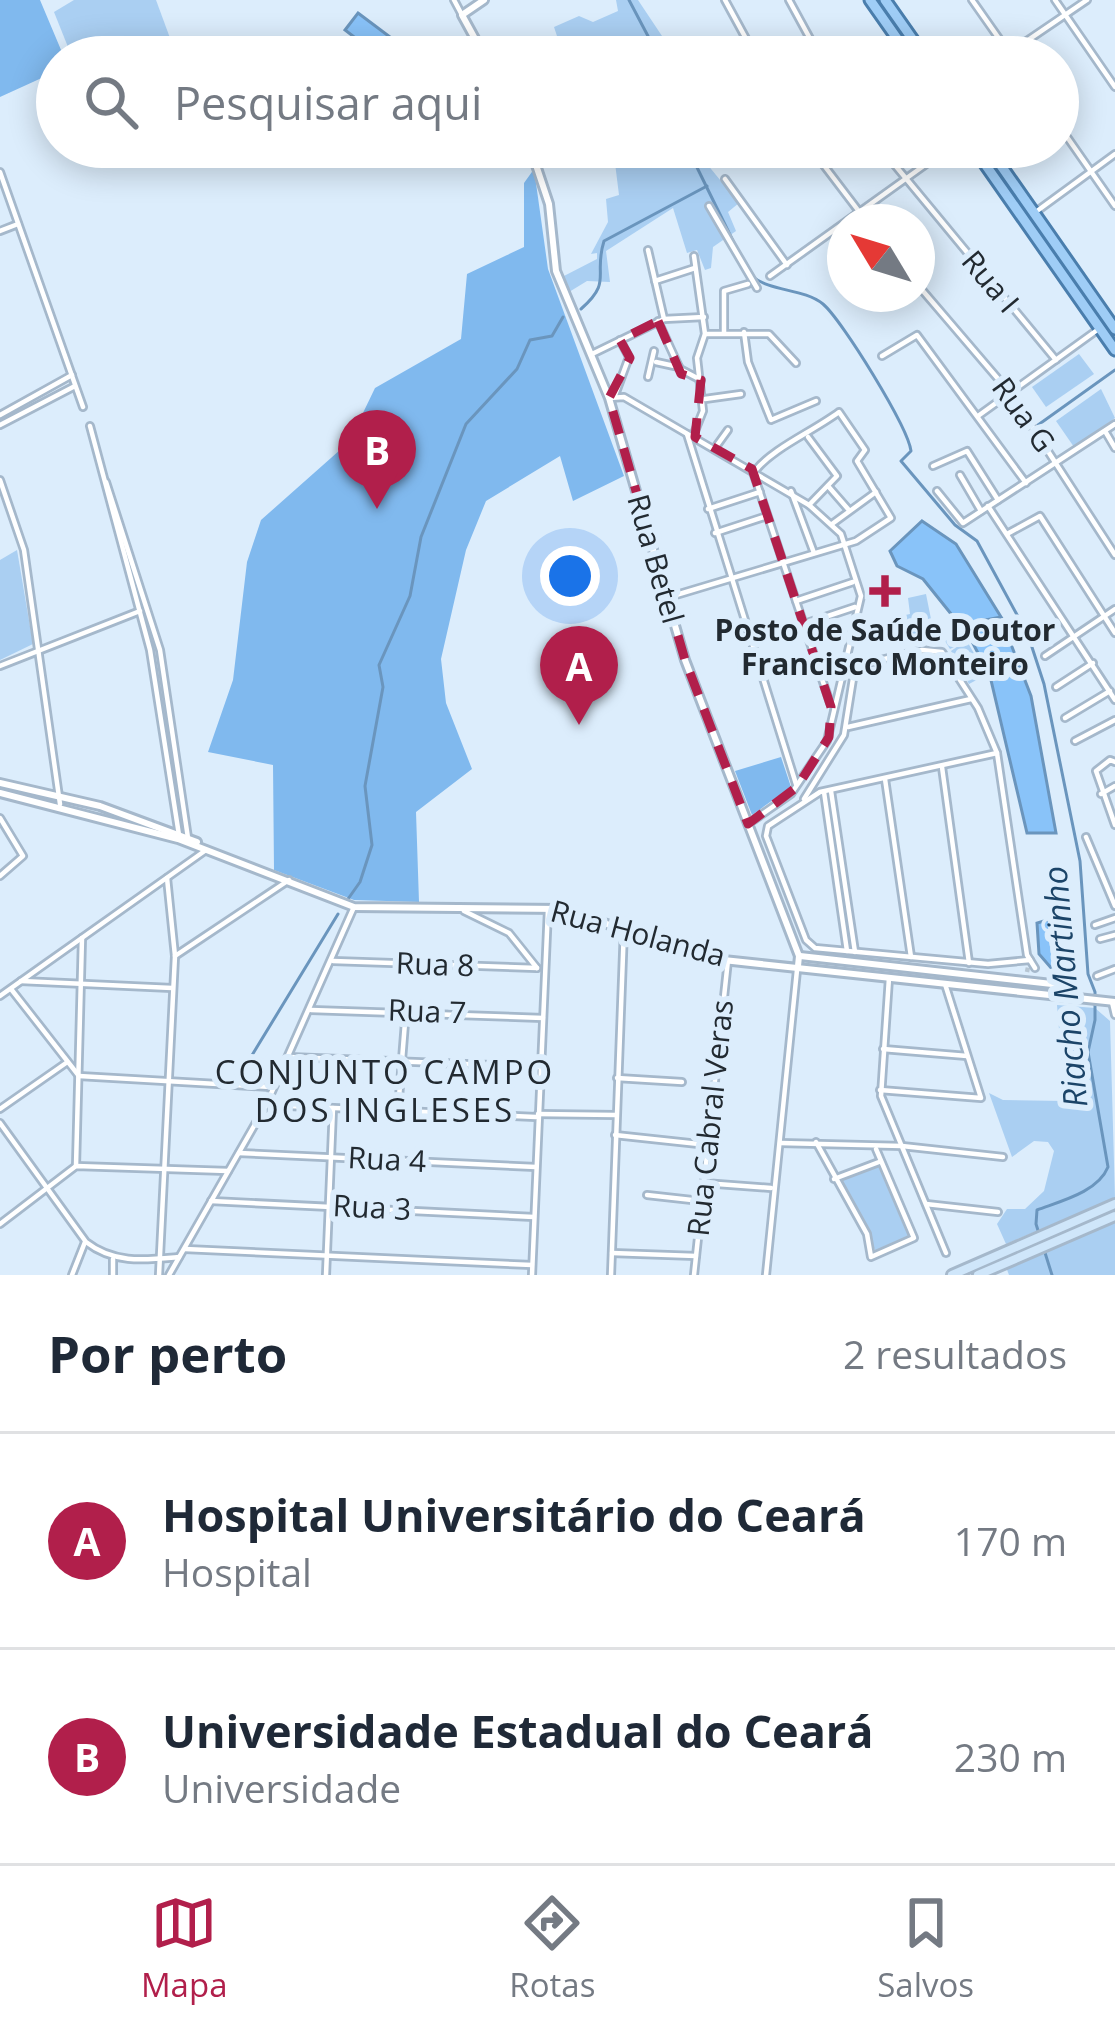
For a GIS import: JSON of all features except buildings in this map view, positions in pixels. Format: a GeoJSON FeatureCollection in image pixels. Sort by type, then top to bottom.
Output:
{"type":"FeatureCollection","features":[{"type":"Feature","properties":{"kind":"main road"},"geometry":{"type":"LineString","coordinates":[[870,0],[895,36]]}},
{"type":"Feature","properties":{"kind":"main road"},"geometry":{"type":"LineString","coordinates":[[885,0],[910,36]]}},
{"type":"Feature","properties":{"kind":"main road"},"geometry":{"type":"LineString","coordinates":[[995,168],[1115,350]]}},
{"type":"Feature","properties":{"kind":"main road"},"geometry":{"type":"LineString","coordinates":[[998,172],[1034,213],[1115,329]]}},
{"type":"Feature","properties":{"kind":"main road"},"geometry":{"type":"LineString","coordinates":[[952,1275],[1115,1204]]}},
{"type":"Feature","properties":{"kind":"main road"},"geometry":{"type":"LineString","coordinates":[[978,1275],[1003,1270],[1115,1216]]}},
{"type":"Feature","properties":{"kind":"street"},"geometry":{"type":"LineString","coordinates":[[454,0],[474,36]]}},
{"type":"Feature","properties":{"kind":"street"},"geometry":{"type":"LineString","coordinates":[[462,15],[484,0]]}},
{"type":"Feature","properties":{"kind":"street"},"geometry":{"type":"LineString","coordinates":[[725,0],[745,36]]}},
{"type":"Feature","properties":{"kind":"street"},"geometry":{"type":"LineString","coordinates":[[789,0],[809,36]]}},
{"type":"Feature","properties":{"kind":"street"},"geometry":{"type":"LineString","coordinates":[[972,0],[995,36]]}},
{"type":"Feature","properties":{"kind":"street"},"geometry":{"type":"LineString","coordinates":[[1055,0],[1115,87]]}},
{"type":"Feature","properties":{"kind":"street"},"geometry":{"type":"LineString","coordinates":[[1036,36],[1087,0]]}},
{"type":"Feature","properties":{"kind":"street"},"geometry":{"type":"LineString","coordinates":[[1079,155],[1115,206]]}},
{"type":"Feature","properties":{"kind":"street"},"geometry":{"type":"LineString","coordinates":[[1034,213],[1114,158]]}},
{"type":"Feature","properties":{"kind":"street","name":"Rua Betel"},"geometry":{"type":"LineString","coordinates":[[538,168],[547,194],[556,271],[612,396],[666,598],[799,956],[798,966]]}},
{"type":"Feature","properties":{"kind":"street"},"geometry":{"type":"LineString","coordinates":[[826,168],[853,204]]}},
{"type":"Feature","properties":{"kind":"street","name":"Rua I"},"geometry":{"type":"LineString","coordinates":[[895,168],[1056,360]]}},
{"type":"Feature","properties":{"kind":"street"},"geometry":{"type":"LineString","coordinates":[[870,204],[919,168]]}},
{"type":"Feature","properties":{"kind":"street"},"geometry":{"type":"LineString","coordinates":[[0,172],[82,407]]}},
{"type":"Feature","properties":{"kind":"street"},"geometry":{"type":"LineString","coordinates":[[725,179],[787,265]]}},
{"type":"Feature","properties":{"kind":"street"},"geometry":{"type":"LineString","coordinates":[[709,206],[754,286],[724,294],[724,332]]}},
{"type":"Feature","properties":{"kind":"street"},"geometry":{"type":"LineString","coordinates":[[0,231],[18,224]]}},
{"type":"Feature","properties":{"kind":"street"},"geometry":{"type":"LineString","coordinates":[[770,276],[827,236]]}},
{"type":"Feature","properties":{"kind":"street"},"geometry":{"type":"LineString","coordinates":[[648,250],[661,320],[680,367]]}},
{"type":"Feature","properties":{"kind":"street"},"geometry":{"type":"LineString","coordinates":[[694,256],[704,316],[705,334],[697,358],[705,399],[690,435],[729,580],[797,787]]}},
{"type":"Feature","properties":{"kind":"street"},"geometry":{"type":"LineString","coordinates":[[655,280],[697,267]]}},
{"type":"Feature","properties":{"kind":"street","name":"Rua G"},"geometry":{"type":"LineString","coordinates":[[935,305],[1011,394],[1115,555]]}},
{"type":"Feature","properties":{"kind":"street"},"geometry":{"type":"LineString","coordinates":[[592,354],[661,320],[704,316]]}},
{"type":"Feature","properties":{"kind":"street"},"geometry":{"type":"LineString","coordinates":[[978,417],[1100,328]]}},
{"type":"Feature","properties":{"kind":"street"},"geometry":{"type":"LineString","coordinates":[[744,332],[748,362],[771,420],[816,401]]}},
{"type":"Feature","properties":{"kind":"street"},"geometry":{"type":"LineString","coordinates":[[705,334],[769,334],[796,363]]}},
{"type":"Feature","properties":{"kind":"street"},"geometry":{"type":"LineString","coordinates":[[882,356],[917,334],[1026,483]]}},
{"type":"Feature","properties":{"kind":"street"},"geometry":{"type":"LineString","coordinates":[[620,340],[629,357],[612,396],[715,448],[809,505],[832,524],[843,543],[861,596],[827,742],[797,787],[748,824]]}},
{"type":"Feature","properties":{"kind":"street"},"geometry":{"type":"LineString","coordinates":[[648,377],[654,351]]}},
{"type":"Feature","properties":{"kind":"street"},"geometry":{"type":"LineString","coordinates":[[654,362],[680,367],[701,380]]}},
{"type":"Feature","properties":{"kind":"street"},"geometry":{"type":"LineString","coordinates":[[0,415],[72,375]]}},
{"type":"Feature","properties":{"kind":"street"},"geometry":{"type":"LineString","coordinates":[[0,425],[76,386]]}},
{"type":"Feature","properties":{"kind":"street"},"geometry":{"type":"LineString","coordinates":[[705,399],[741,394]]}},
{"type":"Feature","properties":{"kind":"street"},"geometry":{"type":"LineString","coordinates":[[666,598],[871,534],[891,514],[857,460],[865,450],[838,412],[808,437],[772,451],[753,470]]}},
{"type":"Feature","properties":{"kind":"street"},"geometry":{"type":"LineString","coordinates":[[937,491],[961,523],[1115,424]]}},
{"type":"Feature","properties":{"kind":"street"},"geometry":{"type":"LineString","coordinates":[[90,426],[158,689],[179,835]]}},
{"type":"Feature","properties":{"kind":"street"},"geometry":{"type":"LineString","coordinates":[[715,448],[728,430]]}},
{"type":"Feature","properties":{"kind":"street"},"geometry":{"type":"LineString","coordinates":[[1105,431],[1115,448]]}},
{"type":"Feature","properties":{"kind":"street"},"geometry":{"type":"LineString","coordinates":[[808,437],[837,476],[809,505]]}},
{"type":"Feature","properties":{"kind":"street"},"geometry":{"type":"LineString","coordinates":[[933,466],[967,451],[998,500]]}},
{"type":"Feature","properties":{"kind":"street"},"geometry":{"type":"LineString","coordinates":[[753,470],[832,707]]}},
{"type":"Feature","properties":{"kind":"street"},"geometry":{"type":"LineString","coordinates":[[960,475],[1007,534],[1115,700]]}},
{"type":"Feature","properties":{"kind":"street"},"geometry":{"type":"LineString","coordinates":[[104,477],[148,608],[166,685],[189,839]]}},
{"type":"Feature","properties":{"kind":"street"},"geometry":{"type":"LineString","coordinates":[[0,480],[24,550],[60,799]]}},
{"type":"Feature","properties":{"kind":"street"},"geometry":{"type":"LineString","coordinates":[[828,487],[850,511]]}},
{"type":"Feature","properties":{"kind":"street"},"geometry":{"type":"LineString","coordinates":[[791,491],[814,553]]}},
{"type":"Feature","properties":{"kind":"street"},"geometry":{"type":"LineString","coordinates":[[708,509],[760,492]]}},
{"type":"Feature","properties":{"kind":"street"},"geometry":{"type":"LineString","coordinates":[[832,524],[877,492]]}},
{"type":"Feature","properties":{"kind":"street"},"geometry":{"type":"LineString","coordinates":[[715,532],[768,516]]}},
{"type":"Feature","properties":{"kind":"street"},"geometry":{"type":"LineString","coordinates":[[1007,534],[1040,516],[1115,633]]}},
{"type":"Feature","properties":{"kind":"street"},"geometry":{"type":"LineString","coordinates":[[796,601],[855,581]]}},
{"type":"Feature","properties":{"kind":"street"},"geometry":{"type":"LineString","coordinates":[[804,624],[857,607]]}},
{"type":"Feature","properties":{"kind":"street"},"geometry":{"type":"LineString","coordinates":[[0,666],[148,608]]}},
{"type":"Feature","properties":{"kind":"street"},"geometry":{"type":"LineString","coordinates":[[1045,656],[1115,609]]}},
{"type":"Feature","properties":{"kind":"street"},"geometry":{"type":"LineString","coordinates":[[804,799],[846,727],[853,669],[867,662],[937,650],[971,699],[997,753],[1031,972]]}},
{"type":"Feature","properties":{"kind":"street"},"geometry":{"type":"LineString","coordinates":[[1056,687],[1093,663]]}},
{"type":"Feature","properties":{"kind":"street"},"geometry":{"type":"LineString","coordinates":[[1065,718],[1110,691]]}},
{"type":"Feature","properties":{"kind":"street"},"geometry":{"type":"LineString","coordinates":[[846,727],[971,699]]}},
{"type":"Feature","properties":{"kind":"street"},"geometry":{"type":"LineString","coordinates":[[1075,741],[1115,721]]}},
{"type":"Feature","properties":{"kind":"street"},"geometry":{"type":"LineString","coordinates":[[804,799],[884,776],[997,753]]}},
{"type":"Feature","properties":{"kind":"street"},"geometry":{"type":"LineString","coordinates":[[1115,762],[1110,760],[1096,771],[1115,825]]}},
{"type":"Feature","properties":{"kind":"street"},"geometry":{"type":"LineString","coordinates":[[941,764],[969,963]]}},
{"type":"Feature","properties":{"kind":"street"},"geometry":{"type":"LineString","coordinates":[[884,776],[910,957]]}},
{"type":"Feature","properties":{"kind":"street"},"geometry":{"type":"LineString","coordinates":[[817,778],[825,791],[851,951]]}},
{"type":"Feature","properties":{"kind":"street","name":"Rua Holanda"},"geometry":{"type":"LineString","coordinates":[[0,783],[179,835],[354,907],[548,908],[625,928],[697,956],[1114,1002]]}},
{"type":"Feature","properties":{"kind":"street"},"geometry":{"type":"LineString","coordinates":[[1101,794],[1115,786]]}},
{"type":"Feature","properties":{"kind":"street","name":"Rua Holanda"},"geometry":{"type":"LineString","coordinates":[[0,793],[60,799]]}},
{"type":"Feature","properties":{"kind":"street","name":"Rua Holanda"},"geometry":{"type":"LineString","coordinates":[[804,799],[768,826],[766,836],[806,940],[815,948],[1031,972],[1079,999]]}},
{"type":"Feature","properties":{"kind":"street"},"geometry":{"type":"LineString","coordinates":[[0,818],[23,856],[0,876]]}},
{"type":"Feature","properties":{"kind":"street"},"geometry":{"type":"LineString","coordinates":[[1086,836],[1115,907]]}},
{"type":"Feature","properties":{"kind":"street"},"geometry":{"type":"LineString","coordinates":[[0,996],[208,849]]}},
{"type":"Feature","properties":{"kind":"street"},"geometry":{"type":"LineString","coordinates":[[159,1275],[175,956],[167,878]]}},
{"type":"Feature","properties":{"kind":"street"},"geometry":{"type":"LineString","coordinates":[[175,956],[289,880]]}},
{"type":"Feature","properties":{"kind":"street"},"geometry":{"type":"LineString","coordinates":[[169,1275],[266,1105],[354,907]]}},
{"type":"Feature","properties":{"kind":"street"},"geometry":{"type":"LineString","coordinates":[[455,908],[509,932],[540,969]]}},
{"type":"Feature","properties":{"kind":"street"},"geometry":{"type":"LineString","coordinates":[[532,1275],[543,1018],[540,969],[548,908]]}},
{"type":"Feature","properties":{"kind":"street"},"geometry":{"type":"LineString","coordinates":[[1095,925],[1115,918]]}},
{"type":"Feature","properties":{"kind":"street"},"geometry":{"type":"LineString","coordinates":[[611,1275],[625,928]]}},
{"type":"Feature","properties":{"kind":"street"},"geometry":{"type":"LineString","coordinates":[[1100,939],[1115,935]]}},
{"type":"Feature","properties":{"kind":"street"},"geometry":{"type":"LineString","coordinates":[[76,1166],[82,938]]}},
{"type":"Feature","properties":{"kind":"street","name":"Rua Holanda"},"geometry":{"type":"LineString","coordinates":[[799,956],[1031,972]]}},
{"type":"Feature","properties":{"kind":"street","name":"Rua Cabral Veras"},"geometry":{"type":"LineString","coordinates":[[694,1275],[728,960]]}},
{"type":"Feature","properties":{"kind":"street","name":"Rua 8"},"geometry":{"type":"LineString","coordinates":[[333,961],[540,969]]}},
{"type":"Feature","properties":{"kind":"street"},"geometry":{"type":"LineString","coordinates":[[766,1275],[798,966]]}},
{"type":"Feature","properties":{"kind":"street"},"geometry":{"type":"LineString","coordinates":[[1097,976],[1115,969]]}},
{"type":"Feature","properties":{"kind":"street"},"geometry":{"type":"LineString","coordinates":[[890,976],[880,1090],[946,1253]]}},
{"type":"Feature","properties":{"kind":"street"},"geometry":{"type":"LineString","coordinates":[[22,981],[172,988]]}},
{"type":"Feature","properties":{"kind":"street"},"geometry":{"type":"LineString","coordinates":[[880,1090],[982,1098],[945,983]]}},
{"type":"Feature","properties":{"kind":"street"},"geometry":{"type":"LineString","coordinates":[[11,988],[79,1076],[274,1087]]}},
{"type":"Feature","properties":{"kind":"street"},"geometry":{"type":"LineString","coordinates":[[1114,1002],[1115,1015]]}},
{"type":"Feature","properties":{"kind":"street","name":"Rua 7"},"geometry":{"type":"LineString","coordinates":[[311,1010],[543,1018]]}},
{"type":"Feature","properties":{"kind":"street"},"geometry":{"type":"LineString","coordinates":[[398,1110],[406,1010]]}},
{"type":"Feature","properties":{"kind":"street"},"geometry":{"type":"LineString","coordinates":[[884,1048],[970,1057]]}},
{"type":"Feature","properties":{"kind":"street"},"geometry":{"type":"LineString","coordinates":[[289,1057],[541,1067]]}},
{"type":"Feature","properties":{"kind":"street"},"geometry":{"type":"LineString","coordinates":[[0,1109],[66,1063]]}},
{"type":"Feature","properties":{"kind":"street"},"geometry":{"type":"LineString","coordinates":[[616,1078],[682,1082]]}},
{"type":"Feature","properties":{"kind":"street"},"geometry":{"type":"LineString","coordinates":[[266,1105],[615,1115]]}},
{"type":"Feature","properties":{"kind":"street"},"geometry":{"type":"LineString","coordinates":[[326,1275],[333,1108]]}},
{"type":"Feature","properties":{"kind":"street"},"geometry":{"type":"LineString","coordinates":[[0,1123],[86,1242],[113,1258],[181,1256]]}},
{"type":"Feature","properties":{"kind":"street"},"geometry":{"type":"LineString","coordinates":[[615,1136],[708,1145]]}},
{"type":"Feature","properties":{"kind":"street"},"geometry":{"type":"LineString","coordinates":[[816,1142],[867,1234],[871,1256],[914,1238],[876,1149]]}},
{"type":"Feature","properties":{"kind":"street"},"geometry":{"type":"LineString","coordinates":[[780,1143],[876,1149],[902,1146],[1003,1157]]}},
{"type":"Feature","properties":{"kind":"street","name":"Rua 4"},"geometry":{"type":"LineString","coordinates":[[239,1154],[536,1167]]}},
{"type":"Feature","properties":{"kind":"street"},"geometry":{"type":"LineString","coordinates":[[833,1179],[879,1162]]}},
{"type":"Feature","properties":{"kind":"street"},"geometry":{"type":"LineString","coordinates":[[0,1224],[76,1166],[228,1172]]}},
{"type":"Feature","properties":{"kind":"street"},"geometry":{"type":"LineString","coordinates":[[704,1183],[773,1188]]}},
{"type":"Feature","properties":{"kind":"street"},"geometry":{"type":"LineString","coordinates":[[647,1195],[702,1201]]}},
{"type":"Feature","properties":{"kind":"street","name":"Rua 3"},"geometry":{"type":"LineString","coordinates":[[211,1201],[533,1217]]}},
{"type":"Feature","properties":{"kind":"street"},"geometry":{"type":"LineString","coordinates":[[925,1204],[998,1212]]}},
{"type":"Feature","properties":{"kind":"street"},"geometry":{"type":"LineString","coordinates":[[73,1275],[86,1242]]}},
{"type":"Feature","properties":{"kind":"street"},"geometry":{"type":"LineString","coordinates":[[185,1249],[532,1265]]}},
{"type":"Feature","properties":{"kind":"street"},"geometry":{"type":"LineString","coordinates":[[612,1253],[696,1256]]}},
{"type":"Feature","properties":{"kind":"street"},"geometry":{"type":"LineString","coordinates":[[112,1275],[113,1258]]}},
{"type":"Feature","properties":{"kind":"highlighted area"},"geometry":{"type":"Polygon","coordinates":[[[658,321],[681,374],[701,380],[695,437],[752,469],[831,707],[829,737],[797,787],[748,824],[685,660],[609,398],[630,358],[620,340],[658,321]]]}},
{"type":"Feature","properties":{"kind":"shaded area"},"geometry":{"type":"Polygon","coordinates":[[[0,0],[40,0],[55,36],[36,36],[36,81],[0,97],[0,0]]]}},
{"type":"Feature","properties":{"kind":"shaded area"},"geometry":{"type":"Polygon","coordinates":[[[74,0],[156,0],[169,36],[64,36],[54,12],[74,0]]]}},
{"type":"Feature","properties":{"kind":"shaded area"},"geometry":{"type":"Polygon","coordinates":[[[616,0],[638,0],[662,36],[557,36],[554,27],[579,16],[593,22],[618,11],[616,0]]]}},
{"type":"Feature","properties":{"kind":"shaded area"},"geometry":{"type":"Polygon","coordinates":[[[358,13],[389,36],[353,36],[345,30],[358,13]]]}},
{"type":"Feature","properties":{"kind":"shaded area"},"geometry":{"type":"Polygon","coordinates":[[[616,168],[710,168],[739,203],[728,212],[736,231],[713,247],[711,268],[705,270],[697,250],[687,253],[673,208],[606,251],[610,282],[587,281],[569,292],[562,277],[597,259],[597,253],[591,254],[608,222],[606,199],[619,195],[616,168]]]}},
{"type":"Feature","properties":{"kind":"shaded area"},"geometry":{"type":"Polygon","coordinates":[[[534,169],[548,269],[624,476],[573,501],[560,456],[486,501],[466,550],[441,659],[446,703],[472,769],[416,812],[419,902],[354,900],[274,870],[273,765],[208,752],[233,680],[247,562],[261,520],[349,442],[375,388],[461,339],[467,274],[524,247],[524,183],[534,169]]]}},
{"type":"Feature","properties":{"kind":"shaded area"},"geometry":{"type":"Polygon","coordinates":[[[1079,354],[1094,374],[1046,407],[1032,387],[1079,354]]]}},
{"type":"Feature","properties":{"kind":"shaded area"},"geometry":{"type":"Polygon","coordinates":[[[1101,389],[1115,418],[1074,447],[1056,421],[1101,389]]]}},
{"type":"Feature","properties":{"kind":"shaded area"},"geometry":{"type":"Polygon","coordinates":[[[922,521],[956,544],[1001,617],[960,625],[923,579],[897,566],[890,551],[922,521]]]}},
{"type":"Feature","properties":{"kind":"shaded area"},"geometry":{"type":"Polygon","coordinates":[[[17,550],[33,644],[0,660],[0,560],[17,550]]]}},
{"type":"Feature","properties":{"kind":"shaded area"},"geometry":{"type":"Polygon","coordinates":[[[926,594],[934,634],[894,643],[888,619],[910,614],[908,598],[926,594]]]}},
{"type":"Feature","properties":{"kind":"shaded area"},"geometry":{"type":"Polygon","coordinates":[[[1002,621],[1031,696],[1056,833],[1027,833],[990,676],[968,634],[975,626],[1002,621]]]}},
{"type":"Feature","properties":{"kind":"shaded area"},"geometry":{"type":"Polygon","coordinates":[[[962,632],[986,675],[969,684],[951,651],[964,642],[950,649],[945,641],[962,632]]]}},
{"type":"Feature","properties":{"kind":"shaded area"},"geometry":{"type":"Polygon","coordinates":[[[781,757],[791,787],[752,815],[735,771],[781,757]]]}},
{"type":"Feature","properties":{"kind":"shaded area"},"geometry":{"type":"Polygon","coordinates":[[[1070,913],[1072,968],[1052,969],[1039,954],[1037,923],[1070,913]]]}},
{"type":"Feature","properties":{"kind":"shaded area"},"geometry":{"type":"Polygon","coordinates":[[[1057,1005],[1095,1008],[1110,1021],[1115,1198],[1006,1244],[997,1224],[1007,1209],[1025,1209],[1044,1191],[1054,1151],[1048,1142],[1034,1141],[1012,1157],[989,1093],[1003,1100],[1065,1101],[1057,1005]]]}},
{"type":"Feature","properties":{"kind":"shaded area"},"geometry":{"type":"Polygon","coordinates":[[[878,1165],[911,1238],[876,1252],[839,1180],[878,1165]]]}},
{"type":"Feature","properties":{"kind":"shaded area"},"geometry":{"type":"Polygon","coordinates":[[[1115,1217],[1115,1275],[1009,1275],[1006,1267],[1115,1217]]]}},
{"type":"Feature","properties":{"kind":"waterway","name":"Riacho Martinho"},"geometry":{"type":"LineString","coordinates":[[629,0],[648,36]]}},
{"type":"Feature","properties":{"kind":"waterway","name":"Riacho Martinho"},"geometry":{"type":"LineString","coordinates":[[697,168],[736,247]]}},
{"type":"Feature","properties":{"kind":"waterway"},"geometry":{"type":"LineString","coordinates":[[581,309],[597,291],[604,241],[707,186]]}},
{"type":"Feature","properties":{"kind":"waterway","name":"Riacho Martinho"},"geometry":{"type":"LineString","coordinates":[[752,276],[815,299],[844,330],[907,438],[911,451],[901,461],[955,525],[977,541],[1028,635],[1044,684],[1080,861],[1088,974],[1095,992],[1088,1052],[1108,1167],[1087,1189],[1037,1210],[1036,1224],[1052,1275]]}},
{"type":"Feature","properties":{"kind":"waterway"},"geometry":{"type":"LineString","coordinates":[[348,899],[360,882],[372,845],[365,786],[383,687],[379,665],[410,596],[421,537],[466,424],[517,369],[530,340],[552,336],[563,317]]}},
{"type":"Feature","properties":{"kind":"waterway"},"geometry":{"type":"LineString","coordinates":[[1038,425],[1115,370]]}},
{"type":"Feature","properties":{"kind":"waterway"},"geometry":{"type":"LineString","coordinates":[[243,1070],[338,914]]}},
{"type":"Feature","properties":{"kind":"tunnel"},"geometry":{"type":"LineString","coordinates":[[1027,972],[1028,967]]}},
{"type":"Feature","properties":{"kind":"place","name":"Universidade Estadual do Ceará"},"geometry":{"type":"Point","coordinates":[377,509]}},
{"type":"Feature","properties":{"kind":"place","name":"Posto de Saúde Doutor Francisco Monteiro"},"geometry":{"type":"Point","coordinates":[885,591]}},
{"type":"Feature","properties":{"kind":"place","name":"Hospital Universitário do Ceará"},"geometry":{"type":"Point","coordinates":[579,725]}},
{"type":"Feature","properties":{"kind":"district","name":"CONJUNTO CAMPO DOS INGLESES"},"geometry":{"type":"Point","coordinates":[385,1091]}}]}
